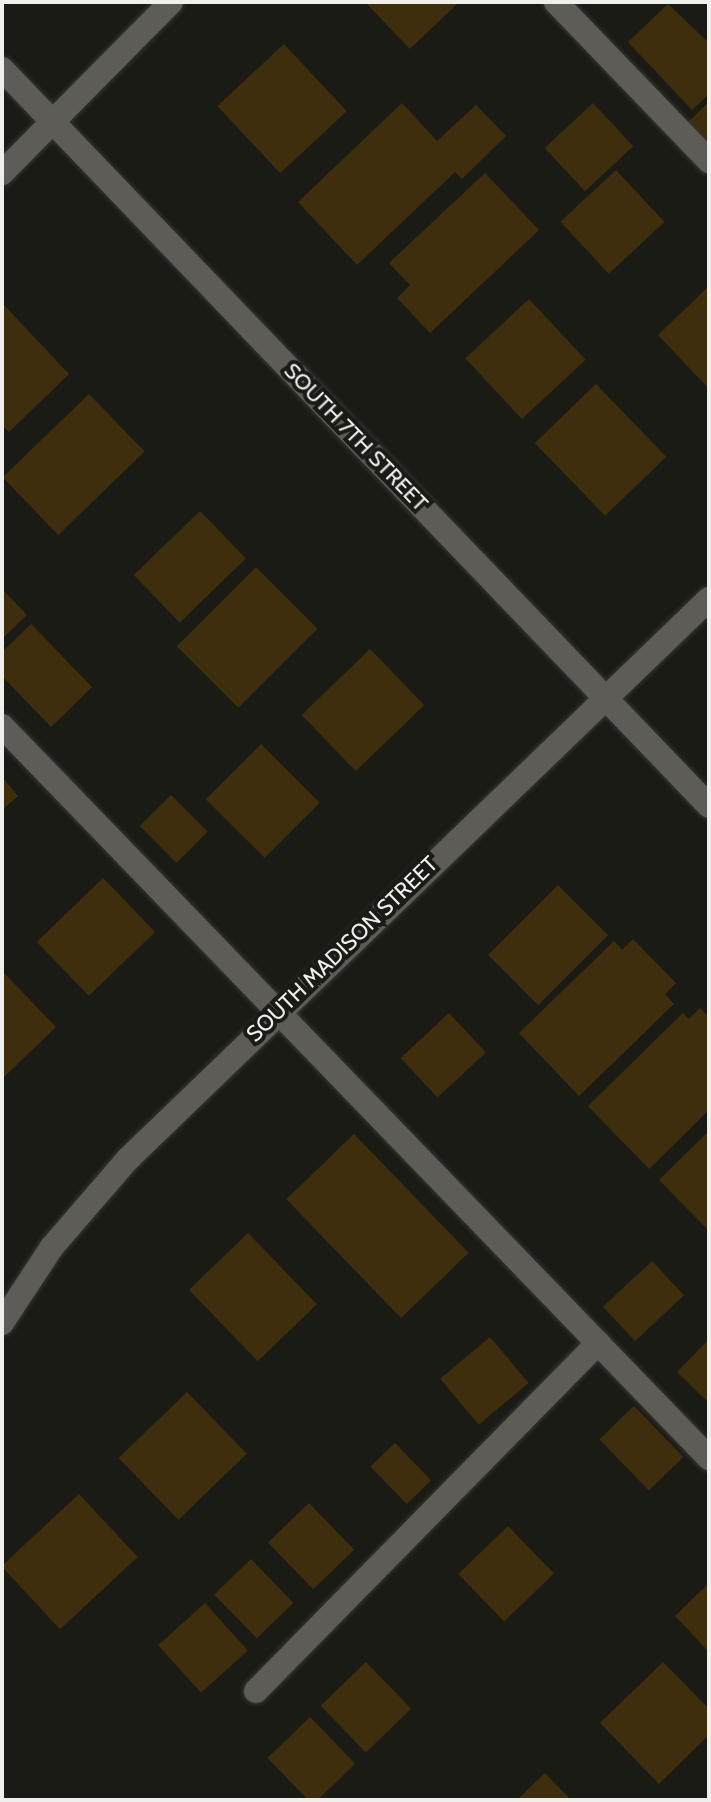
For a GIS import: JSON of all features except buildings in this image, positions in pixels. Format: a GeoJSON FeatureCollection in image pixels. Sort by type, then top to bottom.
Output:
{"type":"FeatureCollection","features":[{"type":"Feature","properties":{"kind":"street"},"geometry":{"type":"LineString","coordinates":[[2,173],[171,2]]}},
{"type":"Feature","properties":{"kind":"street"},"geometry":{"type":"LineString","coordinates":[[556,2],[709,161]]}},
{"type":"Feature","properties":{"kind":"street","name":"SOUTH 7TH STREET"},"geometry":{"type":"LineString","coordinates":[[2,69],[709,806]]}},
{"type":"Feature","properties":{"kind":"street","name":"SOUTH MADISON STREET"},"geometry":{"type":"LineString","coordinates":[[2,1323],[52,1247],[128,1159],[276,1010],[709,599]]}},
{"type":"Feature","properties":{"kind":"street"},"geometry":{"type":"LineString","coordinates":[[3,728],[709,1458]]}},
{"type":"Feature","properties":{"kind":"street"},"geometry":{"type":"LineString","coordinates":[[256,1691],[598,1343]]}}]}
